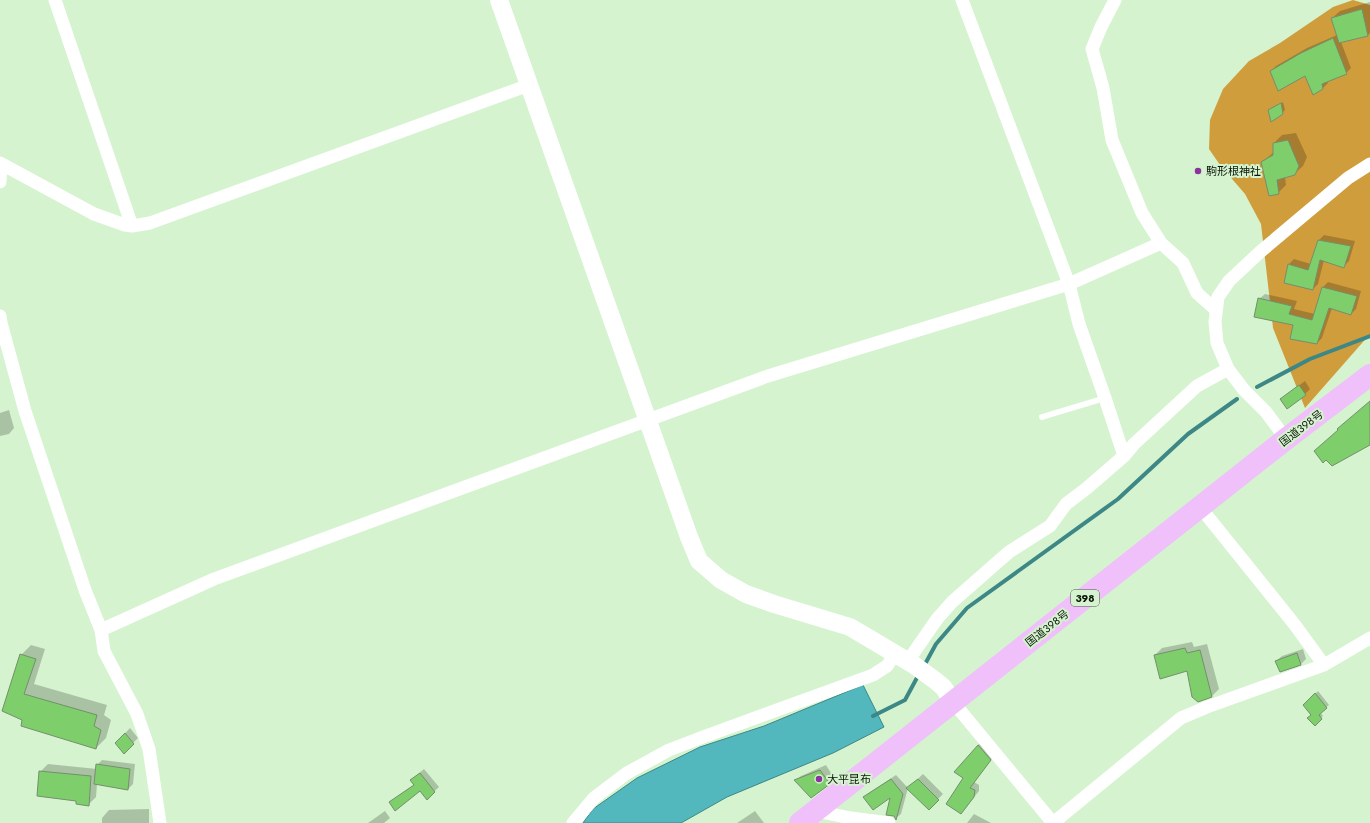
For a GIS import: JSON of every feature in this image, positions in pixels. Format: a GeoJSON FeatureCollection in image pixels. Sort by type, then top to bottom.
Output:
{"type":"FeatureCollection","features":[{"type":"Feature","properties":{"kind":"highway","name":"国道398号"},"geometry":{"type":"LineString","coordinates":[[808,817],[1286,439],[1370,375]]}},
{"type":"Feature","properties":{"kind":"street"},"geometry":{"type":"LineString","coordinates":[[55,0],[132,226]]}},
{"type":"Feature","properties":{"kind":"street"},"geometry":{"type":"LineString","coordinates":[[498,0],[699,561],[721,580],[746,594],[850,627],[905,660],[936,681],[944,688],[953,702],[1053,823],[1181,718],[1207,707],[1324,665],[1370,638]]}},
{"type":"Feature","properties":{"kind":"street"},"geometry":{"type":"LineString","coordinates":[[962,0],[1069,284],[1079,324],[1124,456]]}},
{"type":"Feature","properties":{"kind":"street"},"geometry":{"type":"LineString","coordinates":[[1115,0],[1101,27],[1092,49],[1103,88],[1112,140],[1142,212],[1161,243],[1183,263],[1197,292],[1216,310]]}},
{"type":"Feature","properties":{"kind":"street"},"geometry":{"type":"LineString","coordinates":[[0,182],[1,164],[94,214],[132,226],[150,223],[529,85]]}},
{"type":"Feature","properties":{"kind":"street"},"geometry":{"type":"LineString","coordinates":[[1286,439],[1266,412],[1244,390],[1228,368],[1217,344],[1215,322],[1218,297],[1229,281],[1300,217],[1348,178],[1370,164]]}},
{"type":"Feature","properties":{"kind":"street"},"geometry":{"type":"LineString","coordinates":[[101,630],[214,579],[768,376],[1069,284],[1161,243]]}},
{"type":"Feature","properties":{"kind":"street"},"geometry":{"type":"LineString","coordinates":[[0,321],[25,411],[85,590],[101,630],[104,651],[137,714],[149,749],[160,823]]}},
{"type":"Feature","properties":{"kind":"street"},"geometry":{"type":"LineString","coordinates":[[573,823],[594,798],[627,773],[663,753],[873,675],[887,666],[905,660],[936,619],[952,602],[1009,552],[1050,526],[1066,504],[1124,456],[1134,444],[1198,386],[1228,368]]}},
{"type":"Feature","properties":{"kind":"street"},"geometry":{"type":"LineString","coordinates":[[1200,508],[1295,625],[1324,665]]}},
{"type":"Feature","properties":{"kind":"street"},"geometry":{"type":"LineString","coordinates":[[808,817],[851,818],[889,823]]}},
{"type":"Feature","properties":{"kind":"lane"},"geometry":{"type":"LineString","coordinates":[[1042,417],[1105,398]]}},
{"type":"Feature","properties":{"kind":"shaded area"},"geometry":{"type":"Polygon","coordinates":[[[1353,0],[1370,5],[1370,334],[1305,408],[1273,328],[1261,224],[1245,194],[1220,165],[1209,149],[1210,120],[1223,89],[1249,61],[1280,43],[1333,7],[1353,0]]]}},
{"type":"Feature","properties":{"kind":"water"},"geometry":{"type":"Polygon","coordinates":[[[863,685],[884,727],[833,753],[727,797],[681,823],[583,823],[593,809],[637,778],[700,747],[764,726],[863,685]]]}},
{"type":"Feature","properties":{"kind":"building"},"geometry":{"type":"Polygon","coordinates":[[[1362,9],[1368,36],[1339,43],[1331,18],[1362,9]]]}},
{"type":"Feature","properties":{"kind":"building"},"geometry":{"type":"Polygon","coordinates":[[[1333,38],[1347,74],[1322,84],[1323,89],[1313,95],[1305,76],[1278,91],[1270,71],[1301,53],[1333,38]]]}},
{"type":"Feature","properties":{"kind":"building"},"geometry":{"type":"Polygon","coordinates":[[[1281,103],[1283,114],[1271,122],[1268,110],[1281,103]]]}},
{"type":"Feature","properties":{"kind":"building"},"geometry":{"type":"Polygon","coordinates":[[[1288,140],[1299,166],[1295,175],[1277,180],[1279,194],[1269,196],[1261,162],[1273,155],[1273,143],[1288,140]]]}},
{"type":"Feature","properties":{"kind":"building"},"geometry":{"type":"Polygon","coordinates":[[[1318,240],[1351,246],[1344,268],[1320,260],[1313,290],[1284,283],[1288,264],[1308,270],[1318,240]]]}},
{"type":"Feature","properties":{"kind":"building"},"geometry":{"type":"Polygon","coordinates":[[[1322,287],[1357,296],[1351,315],[1329,308],[1317,344],[1290,339],[1293,325],[1254,317],[1258,298],[1292,306],[1289,314],[1312,320],[1322,287]]]}},
{"type":"Feature","properties":{"kind":"building"},"geometry":{"type":"Polygon","coordinates":[[[1299,385],[1306,395],[1287,409],[1280,399],[1299,385]]]}},
{"type":"Feature","properties":{"kind":"building"},"geometry":{"type":"Polygon","coordinates":[[[1370,401],[1370,445],[1332,466],[1326,460],[1323,463],[1314,451],[1370,401]]]}},
{"type":"Feature","properties":{"kind":"building"},"geometry":{"type":"Polygon","coordinates":[[[1185,648],[1187,653],[1200,650],[1212,697],[1198,702],[1192,697],[1187,671],[1160,679],[1154,655],[1185,648]]]}},
{"type":"Feature","properties":{"kind":"building"},"geometry":{"type":"Polygon","coordinates":[[[1297,653],[1301,665],[1280,672],[1275,661],[1297,653]]]}},
{"type":"Feature","properties":{"kind":"building"},"geometry":{"type":"Polygon","coordinates":[[[20,654],[36,659],[24,694],[97,715],[94,726],[101,730],[96,749],[21,726],[22,720],[2,711],[20,654]]]}},
{"type":"Feature","properties":{"kind":"building"},"geometry":{"type":"Polygon","coordinates":[[[1315,693],[1327,708],[1319,715],[1322,719],[1315,726],[1307,718],[1311,715],[1303,705],[1315,693]]]}},
{"type":"Feature","properties":{"kind":"building"},"geometry":{"type":"Polygon","coordinates":[[[125,733],[134,744],[124,754],[115,743],[125,733]]]}},
{"type":"Feature","properties":{"kind":"building"},"geometry":{"type":"Polygon","coordinates":[[[978,745],[991,760],[970,788],[975,790],[974,797],[961,814],[946,804],[963,778],[954,772],[978,745]]]}},
{"type":"Feature","properties":{"kind":"building"},"geometry":{"type":"Polygon","coordinates":[[[96,764],[130,769],[128,790],[94,784],[96,764]]]}},
{"type":"Feature","properties":{"kind":"building"},"geometry":{"type":"Polygon","coordinates":[[[820,770],[830,784],[811,798],[794,780],[820,770]]]}},
{"type":"Feature","properties":{"kind":"building"},"geometry":{"type":"Polygon","coordinates":[[[39,771],[91,776],[89,806],[76,804],[76,801],[37,796],[39,771]]]}},
{"type":"Feature","properties":{"kind":"building"},"geometry":{"type":"Polygon","coordinates":[[[420,773],[435,792],[427,800],[420,791],[395,811],[389,802],[414,785],[410,780],[420,773]]]}},
{"type":"Feature","properties":{"kind":"building"},"geometry":{"type":"Polygon","coordinates":[[[891,779],[903,794],[896,820],[894,816],[886,815],[890,798],[873,810],[863,797],[891,779]]]}},
{"type":"Feature","properties":{"kind":"building"},"geometry":{"type":"Polygon","coordinates":[[[918,779],[939,800],[929,810],[906,788],[918,779]]]}},
{"type":"Feature","properties":{"kind":"waterway"},"geometry":{"type":"LineString","coordinates":[[1257,387],[1310,359],[1370,336]]}},
{"type":"Feature","properties":{"kind":"waterway"},"geometry":{"type":"LineString","coordinates":[[924,666],[936,644],[967,608],[1118,499],[1188,434],[1237,399]]}},
{"type":"Feature","properties":{"kind":"waterway"},"geometry":{"type":"LineString","coordinates":[[873,716],[905,700],[919,674]]}},
{"type":"Feature","properties":{"kind":"place","name":"駒形根神社"},"geometry":{"type":"Point","coordinates":[1198,171]}},
{"type":"Feature","properties":{"kind":"place","name":"大平昆布"},"geometry":{"type":"Point","coordinates":[819,779]}}]}
